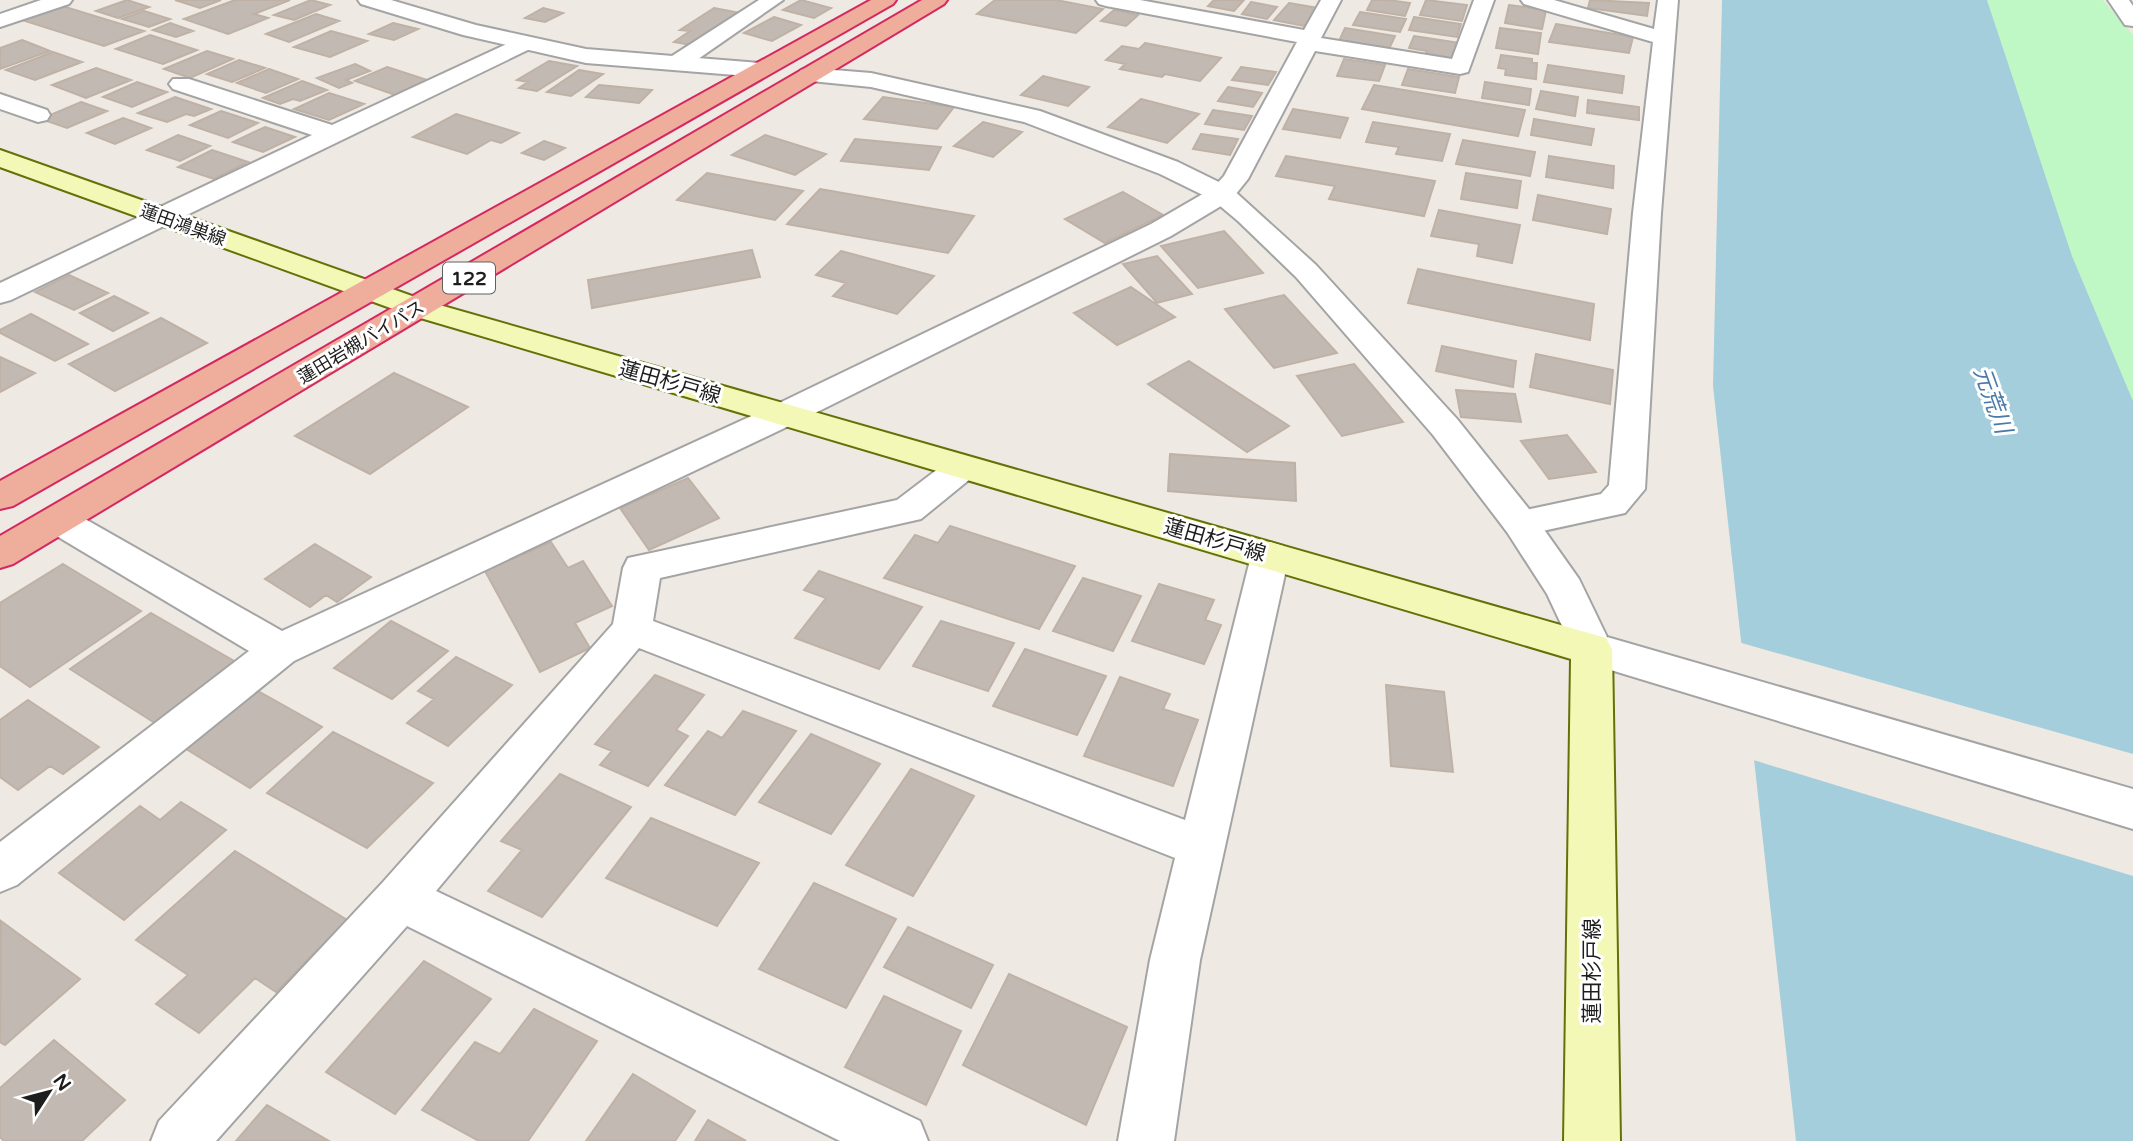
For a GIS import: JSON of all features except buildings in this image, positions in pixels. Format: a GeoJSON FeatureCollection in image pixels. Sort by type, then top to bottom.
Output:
{"type":"FeatureCollection","features":[{"type":"Feature","properties":{"kind":"highway","name":"蓮田岩槻バイパス"},"geometry":{"type":"LineString","coordinates":[[0,497],[887,0]]}},
{"type":"Feature","properties":{"kind":"highway","name":"蓮田岩槻バイパス"},"geometry":{"type":"LineString","coordinates":[[0,554],[937,0]]}},
{"type":"Feature","properties":{"kind":"main road","name":"蓮田鴻巣線"},"geometry":{"type":"LineString","coordinates":[[0,158],[367,290]]}},
{"type":"Feature","properties":{"kind":"main road","name":"蓮田杉戸線"},"geometry":{"type":"LineString","coordinates":[[367,290],[418,308],[783,415],[1592,649],[1592,1141]]}},
{"type":"Feature","properties":{"kind":"street"},"geometry":{"type":"LineString","coordinates":[[0,21],[62,0]]}},
{"type":"Feature","properties":{"kind":"street"},"geometry":{"type":"LineString","coordinates":[[368,0],[524,43],[586,56],[680,61],[760,70]]}},
{"type":"Feature","properties":{"kind":"street"},"geometry":{"type":"LineString","coordinates":[[680,61],[773,0]]}},
{"type":"Feature","properties":{"kind":"street"},"geometry":{"type":"LineString","coordinates":[[1106,0],[1309,40],[1460,66],[1484,0]]}},
{"type":"Feature","properties":{"kind":"street"},"geometry":{"type":"LineString","coordinates":[[0,870],[281,650],[783,415],[1161,230],[1222,194],[1235,179],[1331,0]]}},
{"type":"Feature","properties":{"kind":"street"},"geometry":{"type":"LineString","coordinates":[[1531,0],[1665,39]]}},
{"type":"Feature","properties":{"kind":"street"},"geometry":{"type":"LineString","coordinates":[[1520,523],[1612,504],[1627,489],[1647,213],[1668,0]]}},
{"type":"Feature","properties":{"kind":"street"},"geometry":{"type":"LineString","coordinates":[[2118,0],[2133,20]]}},
{"type":"Feature","properties":{"kind":"street"},"geometry":{"type":"LineString","coordinates":[[0,294],[524,43]]}},
{"type":"Feature","properties":{"kind":"street"},"geometry":{"type":"LineString","coordinates":[[808,75],[871,80],[1031,116],[1169,168],[1222,194],[1248,215],[1331,299],[1445,427],[1520,523],[1565,589],[1592,649],[2133,809]]}},
{"type":"Feature","properties":{"kind":"street"},"geometry":{"type":"LineString","coordinates":[[181,84],[334,134]]}},
{"type":"Feature","properties":{"kind":"street"},"geometry":{"type":"LineString","coordinates":[[0,101],[38,115]]}},
{"type":"Feature","properties":{"kind":"street"},"geometry":{"type":"LineString","coordinates":[[179,1141],[400,898],[632,629],[642,568],[908,510],[963,467]]}},
{"type":"Feature","properties":{"kind":"street"},"geometry":{"type":"LineString","coordinates":[[58,520],[281,650]]}},
{"type":"Feature","properties":{"kind":"street"},"geometry":{"type":"LineString","coordinates":[[1146,1141],[1175,960],[1270,556]]}},
{"type":"Feature","properties":{"kind":"street"},"geometry":{"type":"LineString","coordinates":[[632,629],[1201,847]]}},
{"type":"Feature","properties":{"kind":"street"},"geometry":{"type":"LineString","coordinates":[[400,898],[900,1141]]}},
{"type":"Feature","properties":{"kind":"green space"},"geometry":{"type":"Polygon","coordinates":[[[1987,0],[2103,0],[2133,35],[2133,401],[2072,256],[1987,0]]]}},
{"type":"Feature","properties":{"kind":"water","name":"元荒川"},"geometry":{"type":"Polygon","coordinates":[[[1722,0],[1987,0],[2072,256],[2133,401],[2133,1141],[1796,1141],[1713,386],[1722,0]]]}},
{"type":"Feature","properties":{"kind":"pier"},"geometry":{"type":"Polygon","coordinates":[[[1738,642],[2133,754],[2133,876],[1750,759],[1738,642]]]}}]}
